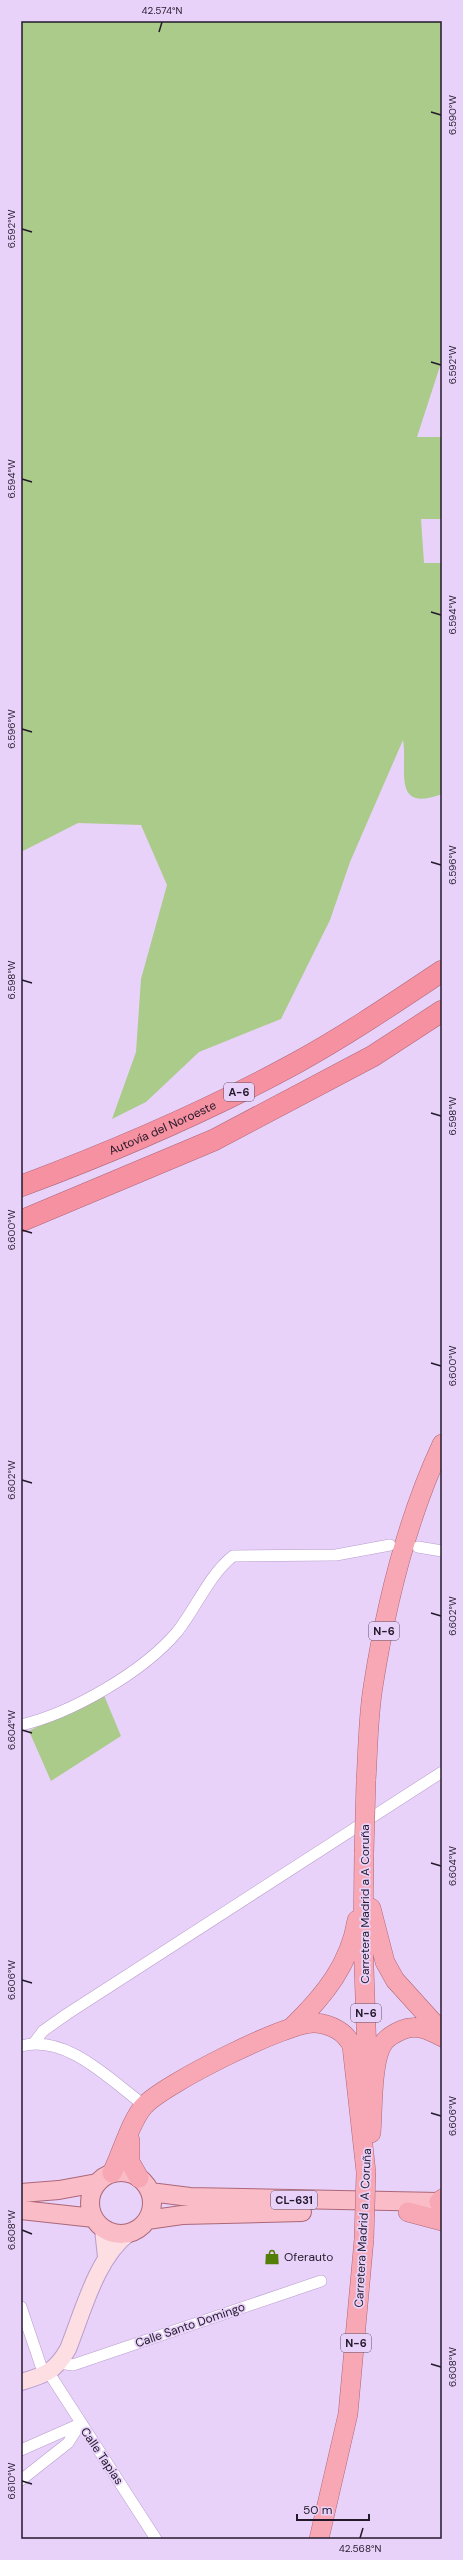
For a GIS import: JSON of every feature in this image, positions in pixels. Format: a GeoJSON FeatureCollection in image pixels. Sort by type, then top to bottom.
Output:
{"type":"FeatureCollection","features":[{"type":"Feature","properties":{"kind":"highway","name":"Autovía del Noroeste"},"geometry":{"type":"LineString","coordinates":[[21,1186],[102,1156],[213,1105],[283,1070],[379,1013],[442,971]]}},
{"type":"Feature","properties":{"kind":"highway","name":"A-6"},"geometry":{"type":"LineString","coordinates":[[21,1221],[214,1140],[373,1056],[442,1011]]}},
{"type":"Feature","properties":{"kind":"highway","name":"Carretera Madrid a A Coruña"},"geometry":{"type":"LineString","coordinates":[[319,2539],[348,2414],[364,2238],[368,2068],[363,1939],[364,1853],[366,1781],[373,1688],[395,1574],[410,1524],[442,1444]]}},
{"type":"Feature","properties":{"kind":"highway"},"geometry":{"type":"LineString","coordinates":[[293,2026],[331,1985],[346,1958],[357,1922],[364,1853]]}},
{"type":"Feature","properties":{"kind":"highway"},"geometry":{"type":"LineString","coordinates":[[364,1853],[368,1894],[385,1962],[399,1985],[442,2032]]}},
{"type":"Feature","properties":{"kind":"highway"},"geometry":{"type":"LineString","coordinates":[[105,2178],[130,2134],[144,2105],[190,2074],[293,2026],[315,2023],[325,2025],[348,2037],[355,2061],[366,2172]]}},
{"type":"Feature","properties":{"kind":"highway"},"geometry":{"type":"LineString","coordinates":[[366,2172],[377,2059],[383,2043],[395,2033],[411,2026],[431,2031],[442,2037]]}},
{"type":"Feature","properties":{"kind":"highway"},"geometry":{"type":"LineString","coordinates":[[130,2134],[130,2162],[145,2185]]}},
{"type":"Feature","properties":{"kind":"highway"},"geometry":{"type":"LineString","coordinates":[[408,2212],[442,2221]]}},
{"type":"Feature","properties":{"kind":"main road","name":"CL-631"},"geometry":{"type":"LineString","coordinates":[[21,2193],[59,2190],[125,2172],[145,2185],[190,2197],[441,2204]]}},
{"type":"Feature","properties":{"kind":"main road"},"geometry":{"type":"LineString","coordinates":[[105,2178],[91,2194],[90,2205],[98,2224],[106,2257]]}},
{"type":"Feature","properties":{"kind":"main road"},"geometry":{"type":"LineString","coordinates":[[145,2185],[152,2208],[147,2220]]}},
{"type":"Feature","properties":{"kind":"main road"},"geometry":{"type":"LineString","coordinates":[[408,2212],[441,2204]]}},
{"type":"Feature","properties":{"kind":"main road"},"geometry":{"type":"LineString","coordinates":[[21,2210],[98,2224],[115,2234],[129,2233]]}},
{"type":"Feature","properties":{"kind":"main road","name":"CL-631"},"geometry":{"type":"LineString","coordinates":[[129,2233],[140,2228],[147,2220],[182,2215],[251,2212],[408,2212]]}},
{"type":"Feature","properties":{"kind":"main road"},"geometry":{"type":"LineString","coordinates":[[21,2382],[50,2370],[68,2349],[106,2257],[119,2241],[129,2233]]}},
{"type":"Feature","properties":{"kind":"street"},"geometry":{"type":"LineString","coordinates":[[21,1725],[67,1708],[135,1669],[176,1632],[222,1567],[233,1556],[336,1555],[390,1545]]}},
{"type":"Feature","properties":{"kind":"street"},"geometry":{"type":"LineString","coordinates":[[418,1547],[442,1551]]}},
{"type":"Feature","properties":{"kind":"street"},"geometry":{"type":"LineString","coordinates":[[34,2043],[43,2030],[67,2014],[442,1772]]}},
{"type":"Feature","properties":{"kind":"street"},"geometry":{"type":"LineString","coordinates":[[21,2046],[34,2043],[61,2048],[78,2056],[144,2105]]}},
{"type":"Feature","properties":{"kind":"street","name":"Calle Santo Domingo"},"geometry":{"type":"LineString","coordinates":[[50,2370],[73,2365],[321,2281]]}},
{"type":"Feature","properties":{"kind":"street","name":"Calle Tapias"},"geometry":{"type":"LineString","coordinates":[[21,2307],[50,2370],[80,2424],[156,2539]]}},
{"type":"Feature","properties":{"kind":"street"},"geometry":{"type":"LineString","coordinates":[[21,2450],[80,2424]]}},
{"type":"Feature","properties":{"kind":"street"},"geometry":{"type":"LineString","coordinates":[[21,2480],[68,2443],[80,2424]]}},
{"type":"Feature","properties":{"kind":"green space"},"geometry":{"type":"Polygon","coordinates":[[[21,21],[442,21],[442,360],[417,437],[442,437],[442,519],[421,519],[424,563],[442,563],[442,794],[426,798],[415,798],[409,793],[405,785],[403,740],[350,862],[330,920],[281,1019],[199,1052],[146,1102],[112,1119],[136,1052],[141,979],[167,885],[141,825],[78,823],[21,852],[21,21]]]}},
{"type":"Feature","properties":{"kind":"green space"},"geometry":{"type":"Polygon","coordinates":[[[103,1693],[121,1736],[51,1781],[29,1731],[103,1693]]]}},
{"type":"Feature","properties":{"kind":"place","name":"Oferauto"},"geometry":{"type":"Point","coordinates":[272,2257]}}]}
